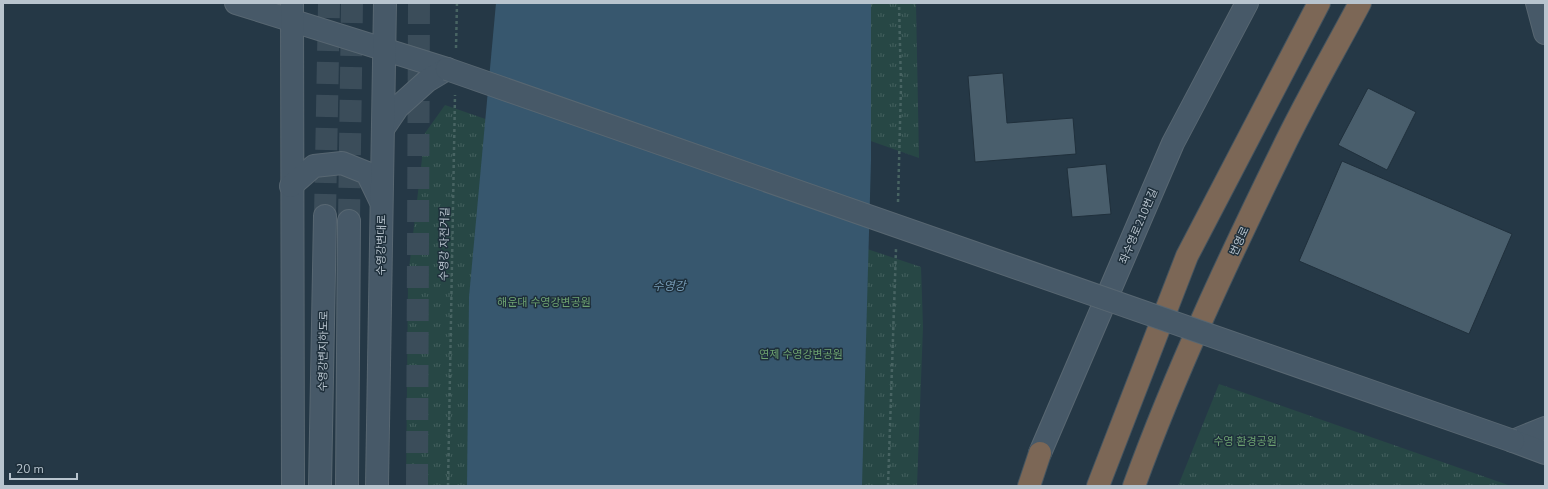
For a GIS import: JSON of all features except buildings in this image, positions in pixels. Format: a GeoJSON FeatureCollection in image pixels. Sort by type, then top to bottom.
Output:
{"type":"FeatureCollection","features":[{"type":"Feature","properties":{"kind":"highway"},"geometry":{"type":"LineString","coordinates":[[1098,486],[1186,256],[1319,3]]}},
{"type":"Feature","properties":{"kind":"highway","name":"번영로"},"geometry":{"type":"LineString","coordinates":[[1134,486],[1168,400],[1226,268],[1282,149],[1360,3]]}},
{"type":"Feature","properties":{"kind":"highway"},"geometry":{"type":"LineString","coordinates":[[1029,486],[1040,453]]}},
{"type":"Feature","properties":{"kind":"main road"},"geometry":{"type":"LineString","coordinates":[[236,3],[291,11],[384,49],[451,60],[1545,453]]}},
{"type":"Feature","properties":{"kind":"main road","name":"수영강변대로"},"geometry":{"type":"LineString","coordinates":[[377,486],[385,3]]}},
{"type":"Feature","properties":{"kind":"main road","name":"좌수영로210번길"},"geometry":{"type":"LineString","coordinates":[[1040,453],[1173,143],[1247,3]]}},
{"type":"Feature","properties":{"kind":"main road"},"geometry":{"type":"LineString","coordinates":[[1537,3],[1545,33]]}},
{"type":"Feature","properties":{"kind":"main road"},"geometry":{"type":"LineString","coordinates":[[291,11],[292,486]]}},
{"type":"Feature","properties":{"kind":"main road"},"geometry":{"type":"LineString","coordinates":[[383,129],[398,107],[451,60]]}},
{"type":"Feature","properties":{"kind":"main road"},"geometry":{"type":"LineString","coordinates":[[292,186],[314,166],[342,163],[367,173],[382,203]]}},
{"type":"Feature","properties":{"kind":"main road","name":"수영강변지하도로"},"geometry":{"type":"LineString","coordinates":[[320,486],[325,216]]}},
{"type":"Feature","properties":{"kind":"main road"},"geometry":{"type":"LineString","coordinates":[[347,486],[349,221]]}},
{"type":"Feature","properties":{"kind":"main road"},"geometry":{"type":"LineString","coordinates":[[1513,441],[1545,428]]}},
{"type":"Feature","properties":{"kind":"path"},"geometry":{"type":"LineString","coordinates":[[451,60],[457,3]]}},
{"type":"Feature","properties":{"kind":"path","name":"수영강 자전거길"},"geometry":{"type":"LineString","coordinates":[[448,486],[455,90]]}},
{"type":"Feature","properties":{"kind":"green space"},"geometry":{"type":"Polygon","coordinates":[[[497,3],[916,3],[919,158],[695,79],[497,3]]]}},
{"type":"Feature","properties":{"kind":"green space","name":"수영강"},"geometry":{"type":"Polygon","coordinates":[[[445,105],[685,188],[921,267],[923,327],[917,486],[406,486],[408,277],[425,133],[445,105]]]}},
{"type":"Feature","properties":{"kind":"green space","name":"수영 환경공원"},"geometry":{"type":"Polygon","coordinates":[[[1219,384],[1511,486],[1178,486],[1219,384]]]}},
{"type":"Feature","properties":{"kind":"water","name":"수영강"},"geometry":{"type":"Polygon","coordinates":[[[496,3],[871,3],[871,160],[862,486],[467,486],[469,297],[496,3]]]}},
{"type":"Feature","properties":{"kind":"tunnel"},"geometry":{"type":"LineString","coordinates":[[325,216],[329,3]]}},
{"type":"Feature","properties":{"kind":"tunnel"},"geometry":{"type":"LineString","coordinates":[[349,221],[352,3]]}},
{"type":"Feature","properties":{"kind":"tunnel"},"geometry":{"type":"LineString","coordinates":[[417,486],[419,3]]}},
{"type":"Feature","properties":{"kind":"park label","name":"해운대 수영강변공원"},"geometry":{"type":"Point","coordinates":[544,302]}},
{"type":"Feature","properties":{"kind":"park label","name":"연제 수영강변공원"},"geometry":{"type":"Point","coordinates":[801,354]}}]}
